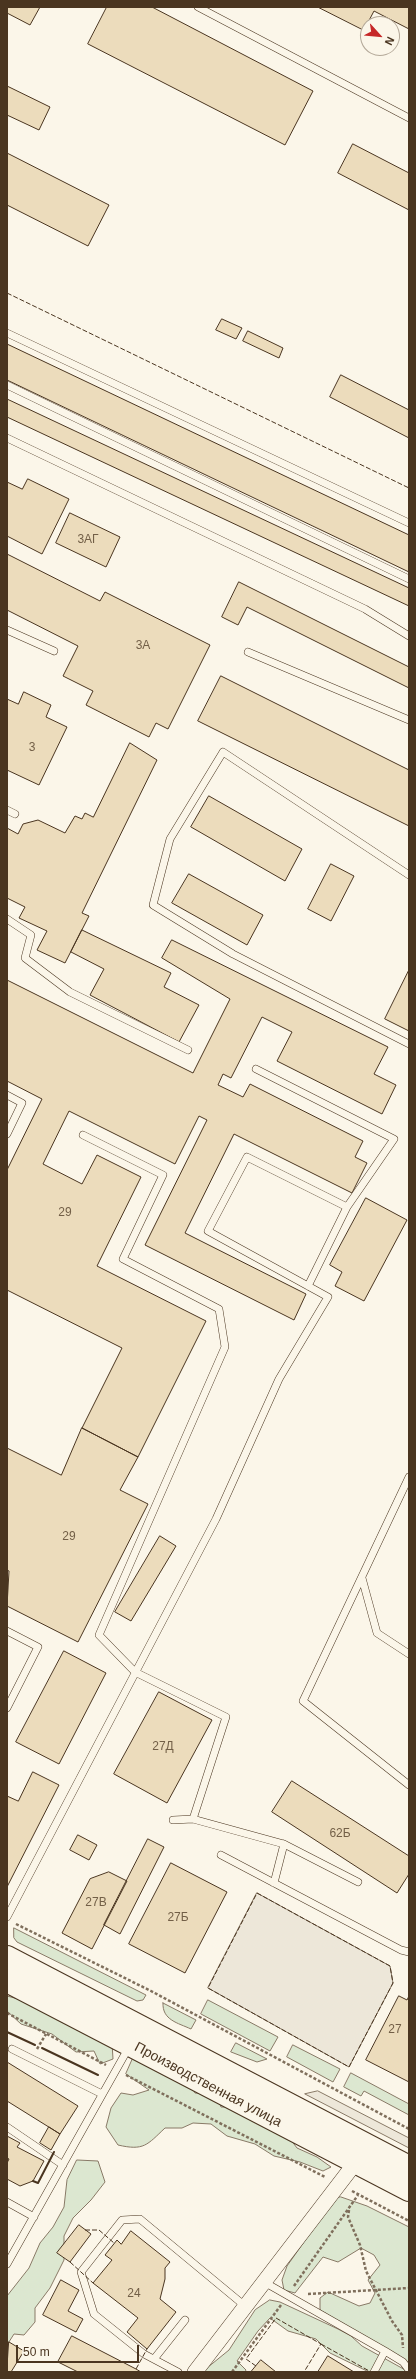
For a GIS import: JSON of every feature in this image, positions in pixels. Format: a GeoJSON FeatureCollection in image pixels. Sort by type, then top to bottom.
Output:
{"type":"FeatureCollection","features":[{"type":"Feature","properties":{"kind":"highway","name":"Производственная улица"},"geometry":{"type":"LineString","coordinates":[[7,1957],[409,2166]]}},
{"type":"Feature","properties":{"kind":"highway","name":"Производственная улица"},"geometry":{"type":"LineString","coordinates":[[7,1981],[409,2190]]}},
{"type":"Feature","properties":{"kind":"street"},"geometry":{"type":"LineString","coordinates":[[195,2372],[356,2162]]}},
{"type":"Feature","properties":{"kind":"lane"},"geometry":{"type":"LineString","coordinates":[[198,7],[409,118]]}},
{"type":"Feature","properties":{"kind":"lane"},"geometry":{"type":"LineString","coordinates":[[7,333],[409,523]]}},
{"type":"Feature","properties":{"kind":"lane"},"geometry":{"type":"LineString","coordinates":[[7,385],[409,579]]}},
{"type":"Feature","properties":{"kind":"lane"},"geometry":{"type":"LineString","coordinates":[[7,438],[365,609],[409,636]]}},
{"type":"Feature","properties":{"kind":"lane"},"geometry":{"type":"LineString","coordinates":[[7,630],[54,651]]}},
{"type":"Feature","properties":{"kind":"lane"},"geometry":{"type":"LineString","coordinates":[[248,652],[409,720]]}},
{"type":"Feature","properties":{"kind":"lane"},"geometry":{"type":"LineString","coordinates":[[409,875],[223,752],[170,839],[153,905],[233,954],[409,1044]]}},
{"type":"Feature","properties":{"kind":"lane"},"geometry":{"type":"LineString","coordinates":[[7,810],[15,814]]}},
{"type":"Feature","properties":{"kind":"lane"},"geometry":{"type":"LineString","coordinates":[[7,919],[31,935],[25,958],[70,992],[188,1050]]}},
{"type":"Feature","properties":{"kind":"lane"},"geometry":{"type":"LineString","coordinates":[[256,1069],[394,1139],[347,1207],[308,1286]]}},
{"type":"Feature","properties":{"kind":"lane"},"geometry":{"type":"LineString","coordinates":[[7,1096],[22,1103],[7,1134]]}},
{"type":"Feature","properties":{"kind":"lane"},"geometry":{"type":"LineString","coordinates":[[83,1135],[163,1175],[123,1259],[219,1309],[225,1347],[99,1635],[135,1672],[226,1717],[193,1819]]}},
{"type":"Feature","properties":{"kind":"lane"},"geometry":{"type":"LineString","coordinates":[[7,1916],[216,1520],[279,1379],[328,1297],[208,1231],[247,1158],[347,1207]]}},
{"type":"Feature","properties":{"kind":"lane"},"geometry":{"type":"LineString","coordinates":[[409,1477],[303,1701],[409,1785]]}},
{"type":"Feature","properties":{"kind":"lane"},"geometry":{"type":"LineString","coordinates":[[362,1578],[377,1633],[409,1654]]}},
{"type":"Feature","properties":{"kind":"lane"},"geometry":{"type":"LineString","coordinates":[[7,1631],[38,1647],[7,1708]]}},
{"type":"Feature","properties":{"kind":"lane"},"geometry":{"type":"LineString","coordinates":[[173,1820],[193,1819],[284,1844],[358,1882]]}},
{"type":"Feature","properties":{"kind":"lane"},"geometry":{"type":"LineString","coordinates":[[274,1883],[284,1844]]}},
{"type":"Feature","properties":{"kind":"lane"},"geometry":{"type":"LineString","coordinates":[[221,1855],[400,1950],[409,1952]]}},
{"type":"Feature","properties":{"kind":"lane"},"geometry":{"type":"LineString","coordinates":[[7,2264],[130,2045]]}},
{"type":"Feature","properties":{"kind":"lane"},"geometry":{"type":"LineString","coordinates":[[12,2048],[102,2094]]}},
{"type":"Feature","properties":{"kind":"lane"},"geometry":{"type":"LineString","coordinates":[[7,2127],[63,2165]]}},
{"type":"Feature","properties":{"kind":"lane"},"geometry":{"type":"LineString","coordinates":[[7,2202],[34,2217]]}},
{"type":"Feature","properties":{"kind":"lane"},"geometry":{"type":"LineString","coordinates":[[178,2372],[154,2359],[94,2314],[81,2272],[122,2220],[140,2219],[246,2306]]}},
{"type":"Feature","properties":{"kind":"lane"},"geometry":{"type":"LineString","coordinates":[[264,2282],[386,2351],[403,2362],[409,2370]]}},
{"type":"Feature","properties":{"kind":"lane"},"geometry":{"type":"LineString","coordinates":[[154,2359],[185,2320]]}},
{"type":"Feature","properties":{"kind":"lane"},"geometry":{"type":"LineString","coordinates":[[374,2372],[386,2351]]}},
{"type":"Feature","properties":{"kind":"path"},"geometry":{"type":"LineString","coordinates":[[14,1923],[151,1991],[409,2129]]}},
{"type":"Feature","properties":{"kind":"path"},"geometry":{"type":"LineString","coordinates":[[7,2013],[409,2221]]}},
{"type":"Feature","properties":{"kind":"path"},"geometry":{"type":"LineString","coordinates":[[39,2047],[46,2034]]}},
{"type":"Feature","properties":{"kind":"path"},"geometry":{"type":"LineString","coordinates":[[232,2372],[358,2195]]}},
{"type":"Feature","properties":{"kind":"path"},"geometry":{"type":"LineString","coordinates":[[349,2208],[348,2217],[360,2245],[366,2271],[392,2321],[402,2335],[403,2362]]}},
{"type":"Feature","properties":{"kind":"path"},"geometry":{"type":"LineString","coordinates":[[288,2295],[409,2288]]}},
{"type":"Feature","properties":{"kind":"green space"},"geometry":{"type":"Polygon","coordinates":[[[14,1928],[146,1995],[143,2000],[137,2001],[17,1942],[14,1938],[14,1928]]]}},
{"type":"Feature","properties":{"kind":"green space"},"geometry":{"type":"Polygon","coordinates":[[[7,1996],[30,2002],[112,2043],[113,2059],[100,2064],[94,2051],[76,2052],[52,2034],[21,2024],[7,2011],[7,1996]]]}},
{"type":"Feature","properties":{"kind":"green space"},"geometry":{"type":"Polygon","coordinates":[[[208,2000],[278,2037],[270,2051],[201,2014],[208,2000]]]}},
{"type":"Feature","properties":{"kind":"green space"},"geometry":{"type":"Polygon","coordinates":[[[163,2003],[196,2020],[191,2029],[176,2023],[168,2017],[163,2009],[163,2003]]]}},
{"type":"Feature","properties":{"kind":"green space"},"geometry":{"type":"Polygon","coordinates":[[[236,2043],[267,2059],[257,2062],[231,2052],[236,2043]]]}},
{"type":"Feature","properties":{"kind":"green space"},"geometry":{"type":"Polygon","coordinates":[[[293,2045],[340,2069],[333,2082],[287,2057],[293,2045]]]}},
{"type":"Feature","properties":{"kind":"green space"},"geometry":{"type":"Polygon","coordinates":[[[134,2056],[185,2077],[195,2093],[216,2094],[221,2107],[240,2107],[288,2136],[297,2148],[317,2157],[331,2167],[323,2171],[300,2162],[274,2156],[255,2144],[227,2136],[211,2124],[193,2123],[182,2128],[165,2128],[154,2139],[140,2147],[118,2145],[106,2127],[111,2108],[121,2093],[133,2095],[149,2090],[126,2074],[134,2056]]]}},
{"type":"Feature","properties":{"kind":"green space"},"geometry":{"type":"Polygon","coordinates":[[[351,2073],[409,2104],[409,2115],[364,2091],[361,2096],[344,2087],[351,2073]]]}},
{"type":"Feature","properties":{"kind":"green space"},"geometry":{"type":"Polygon","coordinates":[[[77,2160],[98,2161],[105,2182],[91,2200],[73,2218],[64,2236],[64,2260],[50,2288],[35,2308],[35,2322],[24,2335],[14,2334],[7,2345],[7,2296],[29,2268],[40,2243],[53,2227],[64,2207],[67,2180],[77,2160]]]}},
{"type":"Feature","properties":{"kind":"green space"},"geometry":{"type":"Polygon","coordinates":[[[341,2197],[367,2206],[409,2227],[409,2363],[320,2310],[320,2298],[328,2292],[359,2306],[370,2303],[375,2293],[368,2280],[380,2265],[374,2255],[361,2248],[338,2262],[323,2257],[295,2293],[284,2290],[282,2280],[287,2266],[335,2198],[341,2197]]]}},
{"type":"Feature","properties":{"kind":"green space"},"geometry":{"type":"Polygon","coordinates":[[[270,2300],[280,2302],[338,2329],[351,2336],[362,2346],[409,2372],[369,2372],[330,2353],[316,2339],[288,2331],[270,2318],[258,2331],[237,2361],[246,2370],[245,2372],[202,2372],[229,2350],[255,2310],[270,2300]]]}},
{"type":"Feature","properties":{"kind":"shaded area"},"geometry":{"type":"Polygon","coordinates":[[[257,1893],[390,1966],[393,1983],[349,2067],[208,1988],[257,1893]]]}},
{"type":"Feature","properties":{"kind":"shaded area"},"geometry":{"type":"Polygon","coordinates":[[[318,2091],[409,2138],[409,2148],[305,2094],[318,2091]]]}},
{"type":"Feature","properties":{"kind":"building"},"geometry":{"type":"Polygon","coordinates":[[[7,7],[40,7],[30,25],[7,13],[7,7]]]}},
{"type":"Feature","properties":{"kind":"building"},"geometry":{"type":"Polygon","coordinates":[[[107,7],[152,7],[313,91],[285,145],[88,44],[107,7]]]}},
{"type":"Feature","properties":{"kind":"building"},"geometry":{"type":"Polygon","coordinates":[[[318,7],[409,7],[409,29],[400,24],[400,16],[384,16],[374,11],[371,16],[360,16],[360,28],[318,7]]]}},
{"type":"Feature","properties":{"kind":"building"},"geometry":{"type":"Polygon","coordinates":[[[7,86],[50,107],[39,130],[7,115],[7,86]]]}},
{"type":"Feature","properties":{"kind":"building"},"geometry":{"type":"Polygon","coordinates":[[[353,144],[409,173],[409,210],[338,173],[353,144]]]}},
{"type":"Feature","properties":{"kind":"building"},"geometry":{"type":"Polygon","coordinates":[[[7,153],[109,205],[88,246],[7,205],[7,153]]]}},
{"type":"Feature","properties":{"kind":"building"},"geometry":{"type":"Polygon","coordinates":[[[222,319],[242,328],[236,339],[216,330],[222,319]]]}},
{"type":"Feature","properties":{"kind":"building"},"geometry":{"type":"Polygon","coordinates":[[[248,331],[283,348],[279,358],[243,341],[248,331]]]}},
{"type":"Feature","properties":{"kind":"building"},"geometry":{"type":"Polygon","coordinates":[[[7,344],[409,535],[409,572],[7,380],[7,344]]]}},
{"type":"Feature","properties":{"kind":"building"},"geometry":{"type":"Polygon","coordinates":[[[341,375],[409,410],[409,438],[330,397],[341,375]]]}},
{"type":"Feature","properties":{"kind":"building"},"geometry":{"type":"Polygon","coordinates":[[[7,399],[409,588],[409,606],[7,417],[7,399]]]}},
{"type":"Feature","properties":{"kind":"building"},"geometry":{"type":"Polygon","coordinates":[[[28,479],[69,499],[42,554],[7,536],[7,482],[22,489],[28,479]]]}},
{"type":"Feature","properties":{"kind":"building"},"geometry":{"type":"Polygon","coordinates":[[[70,513],[120,537],[106,567],[56,543],[70,513]]]}},
{"type":"Feature","properties":{"kind":"building"},"geometry":{"type":"Polygon","coordinates":[[[7,554],[100,601],[105,592],[210,645],[168,729],[156,723],[149,737],[86,705],[93,691],[63,676],[78,646],[7,610],[7,554]]]}},
{"type":"Feature","properties":{"kind":"building"},"geometry":{"type":"Polygon","coordinates":[[[239,582],[409,667],[409,688],[247,607],[238,625],[222,617],[239,582]]]}},
{"type":"Feature","properties":{"kind":"building"},"geometry":{"type":"Polygon","coordinates":[[[221,676],[409,770],[409,826],[198,721],[221,676]]]}},
{"type":"Feature","properties":{"kind":"building"},"geometry":{"type":"Polygon","coordinates":[[[24,692],[51,705],[46,717],[67,727],[39,785],[7,770],[7,699],[18,704],[24,692]]]}},
{"type":"Feature","properties":{"kind":"building"},"geometry":{"type":"Polygon","coordinates":[[[130,743],[157,760],[82,913],[89,916],[65,963],[37,950],[47,931],[19,918],[25,907],[7,898],[7,828],[18,834],[23,824],[38,820],[65,833],[75,816],[82,819],[85,813],[93,817],[130,743]]]}},
{"type":"Feature","properties":{"kind":"building"},"geometry":{"type":"Polygon","coordinates":[[[209,796],[302,849],[285,881],[191,827],[209,796]]]}},
{"type":"Feature","properties":{"kind":"building"},"geometry":{"type":"Polygon","coordinates":[[[331,864],[354,876],[331,921],[308,909],[331,864]]]}},
{"type":"Feature","properties":{"kind":"building"},"geometry":{"type":"Polygon","coordinates":[[[189,874],[263,915],[247,945],[172,903],[189,874]]]}},
{"type":"Feature","properties":{"kind":"building"},"geometry":{"type":"Polygon","coordinates":[[[82,930],[171,973],[164,987],[199,1005],[179,1042],[90,995],[104,969],[71,952],[82,930]]]}},
{"type":"Feature","properties":{"kind":"building"},"geometry":{"type":"Polygon","coordinates":[[[172,940],[388,1047],[374,1074],[396,1085],[382,1114],[277,1061],[292,1032],[262,1017],[231,1078],[223,1074],[218,1085],[243,1097],[250,1084],[363,1141],[355,1157],[367,1163],[352,1193],[234,1134],[185,1233],[306,1294],[294,1320],[145,1245],[207,1120],[199,1116],[175,1164],[69,1111],[43,1164],[82,1184],[97,1155],[141,1177],[97,1266],[206,1321],[138,1457],[82,1428],[122,1348],[7,1290],[7,1170],[42,1099],[7,1081],[7,980],[193,1073],[230,999],[162,958],[172,940]]]}},
{"type":"Feature","properties":{"kind":"building"},"geometry":{"type":"Polygon","coordinates":[[[409,970],[409,1031],[385,1019],[409,970]]]}},
{"type":"Feature","properties":{"kind":"building"},"geometry":{"type":"Polygon","coordinates":[[[366,1198],[407,1220],[364,1301],[335,1286],[342,1272],[330,1265],[366,1198]]]}},
{"type":"Feature","properties":{"kind":"building"},"geometry":{"type":"Polygon","coordinates":[[[82,1428],[138,1457],[120,1490],[148,1504],[78,1642],[7,1606],[9,1571],[7,1570],[7,1448],[61,1475],[82,1428]]]}},
{"type":"Feature","properties":{"kind":"building"},"geometry":{"type":"Polygon","coordinates":[[[160,1536],[176,1546],[131,1621],[115,1612],[160,1536]]]}},
{"type":"Feature","properties":{"kind":"building"},"geometry":{"type":"Polygon","coordinates":[[[64,1651],[106,1673],[59,1764],[16,1742],[64,1651]]]}},
{"type":"Feature","properties":{"kind":"building"},"geometry":{"type":"Polygon","coordinates":[[[159,1692],[212,1720],[167,1803],[114,1774],[159,1692]]]}},
{"type":"Feature","properties":{"kind":"building"},"geometry":{"type":"Polygon","coordinates":[[[33,1772],[59,1785],[7,1887],[7,1796],[18,1801],[33,1772]]]}},
{"type":"Feature","properties":{"kind":"building"},"geometry":{"type":"Polygon","coordinates":[[[292,1781],[409,1856],[409,1874],[397,1893],[272,1812],[292,1781]]]}},
{"type":"Feature","properties":{"kind":"building"},"geometry":{"type":"Polygon","coordinates":[[[78,1835],[97,1845],[89,1860],[70,1850],[78,1835]]]}},
{"type":"Feature","properties":{"kind":"building"},"geometry":{"type":"Polygon","coordinates":[[[148,1839],[164,1847],[120,1934],[104,1925],[148,1839]]]}},
{"type":"Feature","properties":{"kind":"building"},"geometry":{"type":"Polygon","coordinates":[[[171,1863],[227,1892],[185,1973],[129,1944],[171,1863]]]}},
{"type":"Feature","properties":{"kind":"building"},"geometry":{"type":"Polygon","coordinates":[[[109,1872],[127,1881],[92,1949],[62,1933],[90,1879],[109,1872]]]}},
{"type":"Feature","properties":{"kind":"building"},"geometry":{"type":"Polygon","coordinates":[[[399,1996],[407,2000],[409,1996],[409,2082],[366,2060],[399,1996]]]}},
{"type":"Feature","properties":{"kind":"building"},"geometry":{"type":"Polygon","coordinates":[[[7,2062],[78,2106],[60,2134],[7,2101],[7,2062]]]}},
{"type":"Feature","properties":{"kind":"building"},"geometry":{"type":"Polygon","coordinates":[[[49,2127],[60,2134],[51,2150],[40,2143],[49,2127]]]}},
{"type":"Feature","properties":{"kind":"building"},"geometry":{"type":"Polygon","coordinates":[[[7,2136],[20,2143],[17,2147],[44,2161],[33,2181],[20,2186],[7,2179],[7,2163],[9,2159],[7,2158],[7,2136]]]}},
{"type":"Feature","properties":{"kind":"building"},"geometry":{"type":"Polygon","coordinates":[[[79,2225],[91,2234],[70,2262],[57,2253],[79,2225]]]}},
{"type":"Feature","properties":{"kind":"building"},"geometry":{"type":"Polygon","coordinates":[[[131,2231],[170,2262],[165,2268],[165,2279],[160,2299],[176,2312],[147,2349],[127,2332],[138,2318],[93,2283],[112,2260],[105,2255],[117,2240],[121,2244],[131,2231]]]}},
{"type":"Feature","properties":{"kind":"building"},"geometry":{"type":"Polygon","coordinates":[[[61,2280],[79,2290],[68,2311],[83,2319],[76,2332],[43,2315],[61,2280]]]}},
{"type":"Feature","properties":{"kind":"building"},"geometry":{"type":"Polygon","coordinates":[[[72,2336],[141,2372],[78,2372],[58,2362],[72,2336]]]}},
{"type":"Feature","properties":{"kind":"building"},"geometry":{"type":"Polygon","coordinates":[[[9,2342],[24,2351],[11,2372],[7,2372],[9,2342]]]}},
{"type":"Feature","properties":{"kind":"building"},"geometry":{"type":"Polygon","coordinates":[[[328,2356],[354,2372],[318,2372],[328,2356]]]}},
{"type":"Feature","properties":{"kind":"building"},"geometry":{"type":"Polygon","coordinates":[[[261,2360],[276,2372],[251,2372],[261,2360]]]}},
{"type":"Feature","properties":{"kind":"fence"},"geometry":{"type":"LineString","coordinates":[[7,293],[409,488]]}},
{"type":"Feature","properties":{"kind":"fence"},"geometry":{"type":"LineString","coordinates":[[257,1893],[390,1966],[393,1983],[349,2067],[208,1988],[257,1893]]}},
{"type":"Feature","properties":{"kind":"fence"},"geometry":{"type":"LineString","coordinates":[[85,2230],[99,2230],[114,2243]]}},
{"type":"Feature","properties":{"kind":"fence"},"geometry":{"type":"LineString","coordinates":[[70,2262],[93,2283]]}},
{"type":"Feature","properties":{"kind":"fence"},"geometry":{"type":"LineString","coordinates":[[256,2366],[246,2359],[276,2318],[321,2344],[304,2372]]}},
{"type":"Feature","properties":{"kind":"fence"},"geometry":{"type":"LineString","coordinates":[[321,2344],[371,2372]]}},
{"type":"Feature","properties":{"kind":"fence"},"geometry":{"type":"LineString","coordinates":[[136,2369],[147,2349]]}},
{"type":"Feature","properties":{"kind":"wall"},"geometry":{"type":"LineString","coordinates":[[7,2032],[35,2045]]}},
{"type":"Feature","properties":{"kind":"wall"},"geometry":{"type":"LineString","coordinates":[[42,2048],[98,2075]]}},
{"type":"Feature","properties":{"kind":"wall"},"geometry":{"type":"LineString","coordinates":[[33,2181],[38,2183],[54,2152]]}}]}
